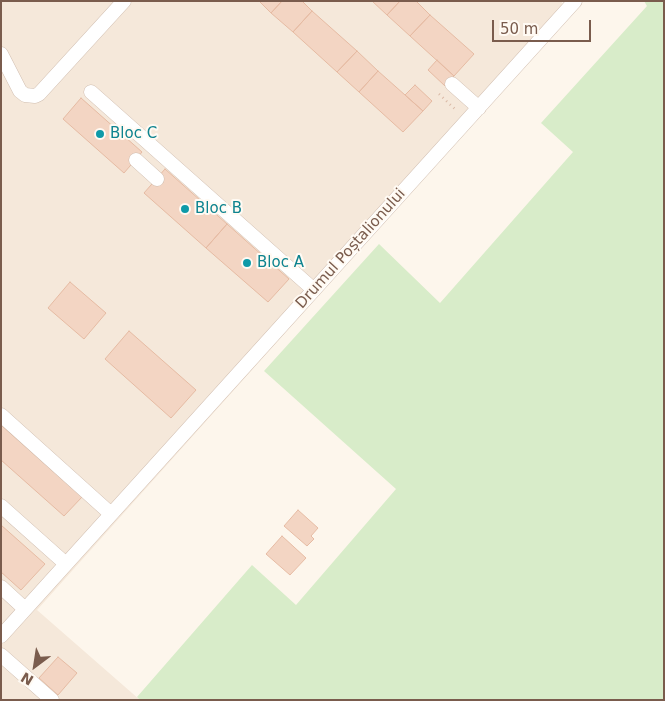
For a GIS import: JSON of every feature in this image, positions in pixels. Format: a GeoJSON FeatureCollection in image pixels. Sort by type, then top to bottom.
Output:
{"type":"FeatureCollection","features":[{"type":"Feature","properties":{"kind":"street"},"geometry":{"type":"LineString","coordinates":[[1,54],[20,91],[25,95],[35,96],[39,94],[124,1]]}},
{"type":"Feature","properties":{"kind":"street","name":"Drumul Poștalionului"},"geometry":{"type":"LineString","coordinates":[[1,636],[575,1]]}},
{"type":"Feature","properties":{"kind":"street"},"geometry":{"type":"LineString","coordinates":[[452,84],[479,108]]}},
{"type":"Feature","properties":{"kind":"street"},"geometry":{"type":"LineString","coordinates":[[91,92],[141,154],[157,179]]}},
{"type":"Feature","properties":{"kind":"street"},"geometry":{"type":"LineString","coordinates":[[141,154],[160,153]]}},
{"type":"Feature","properties":{"kind":"street"},"geometry":{"type":"LineString","coordinates":[[141,154],[160,153]]}},
{"type":"Feature","properties":{"kind":"street"},"geometry":{"type":"LineString","coordinates":[[160,153],[174,171],[314,290]]}},
{"type":"Feature","properties":{"kind":"street"},"geometry":{"type":"LineString","coordinates":[[1,415],[111,514]]}},
{"type":"Feature","properties":{"kind":"street"},"geometry":{"type":"LineString","coordinates":[[1,506],[66,564]]}},
{"type":"Feature","properties":{"kind":"street"},"geometry":{"type":"LineString","coordinates":[[1,587],[26,609]]}},
{"type":"Feature","properties":{"kind":"street"},"geometry":{"type":"LineString","coordinates":[[1,654],[52,700]]}},
{"type":"Feature","properties":{"kind":"path"},"geometry":{"type":"LineString","coordinates":[[439,94],[468,121]]}},
{"type":"Feature","properties":{"kind":"shaded area"},"geometry":{"type":"Polygon","coordinates":[[[1,1],[562,1],[561,17],[302,314],[37,610],[140,700],[1,700],[1,1]]]}},
{"type":"Feature","properties":{"kind":"green space"},"geometry":{"type":"Polygon","coordinates":[[[644,1],[664,1],[664,700],[140,700],[137,697],[252,565],[296,605],[396,489],[264,371],[379,244],[440,303],[573,152],[541,123],[647,6],[644,1]]]}},
{"type":"Feature","properties":{"kind":"building"},"geometry":{"type":"Polygon","coordinates":[[[259,1],[282,1],[271,13],[259,1]]]}},
{"type":"Feature","properties":{"kind":"building"},"geometry":{"type":"Polygon","coordinates":[[[282,1],[302,1],[312,11],[293,32],[271,13],[282,1]]]}},
{"type":"Feature","properties":{"kind":"building"},"geometry":{"type":"Polygon","coordinates":[[[372,1],[400,1],[387,15],[372,1]]]}},
{"type":"Feature","properties":{"kind":"building"},"geometry":{"type":"Polygon","coordinates":[[[400,1],[416,1],[430,15],[410,36],[387,15],[400,1]]]}},
{"type":"Feature","properties":{"kind":"building"},"geometry":{"type":"Polygon","coordinates":[[[312,11],[357,51],[337,72],[293,32],[312,11]]]}},
{"type":"Feature","properties":{"kind":"building"},"geometry":{"type":"Polygon","coordinates":[[[430,15],[474,54],[454,76],[410,36],[430,15]]]}},
{"type":"Feature","properties":{"kind":"building"},"geometry":{"type":"Polygon","coordinates":[[[357,51],[378,71],[359,92],[337,72],[357,51]]]}},
{"type":"Feature","properties":{"kind":"building"},"geometry":{"type":"Polygon","coordinates":[[[437,60],[454,76],[445,86],[428,70],[437,60]]]}},
{"type":"Feature","properties":{"kind":"building"},"geometry":{"type":"Polygon","coordinates":[[[378,71],[423,111],[403,132],[359,92],[378,71]]]}},
{"type":"Feature","properties":{"kind":"building"},"geometry":{"type":"Polygon","coordinates":[[[415,85],[432,101],[423,111],[405,95],[415,85]]]}},
{"type":"Feature","properties":{"kind":"building","name":"Bloc C"},"geometry":{"type":"Polygon","coordinates":[[[81,98],[142,152],[124,173],[63,119],[81,98]]]}},
{"type":"Feature","properties":{"kind":"building","name":"Bloc B"},"geometry":{"type":"Polygon","coordinates":[[[165,169],[227,224],[206,248],[144,193],[165,169]]]}},
{"type":"Feature","properties":{"kind":"building","name":"Bloc A"},"geometry":{"type":"Polygon","coordinates":[[[227,224],[289,279],[268,302],[206,248],[227,224]]]}},
{"type":"Feature","properties":{"kind":"building"},"geometry":{"type":"Polygon","coordinates":[[[70,282],[106,313],[84,339],[48,308],[70,282]]]}},
{"type":"Feature","properties":{"kind":"building"},"geometry":{"type":"Polygon","coordinates":[[[129,331],[196,390],[171,418],[105,359],[129,331]]]}},
{"type":"Feature","properties":{"kind":"building"},"geometry":{"type":"Polygon","coordinates":[[[1,425],[82,497],[64,516],[1,460],[1,425]]]}},
{"type":"Feature","properties":{"kind":"building"},"geometry":{"type":"Polygon","coordinates":[[[298,510],[318,528],[311,536],[314,539],[307,546],[284,526],[298,510]]]}},
{"type":"Feature","properties":{"kind":"building"},"geometry":{"type":"Polygon","coordinates":[[[1,525],[45,564],[21,590],[1,572],[1,525]]]}},
{"type":"Feature","properties":{"kind":"building"},"geometry":{"type":"Polygon","coordinates":[[[282,536],[306,558],[290,575],[266,554],[282,536]]]}},
{"type":"Feature","properties":{"kind":"building"},"geometry":{"type":"Polygon","coordinates":[[[58,657],[77,673],[58,695],[39,678],[58,657]]]}},
{"type":"Feature","properties":{"kind":"place","name":"Bloc C"},"geometry":{"type":"Point","coordinates":[100,134]}},
{"type":"Feature","properties":{"kind":"place","name":"Bloc B"},"geometry":{"type":"Point","coordinates":[185,209]}},
{"type":"Feature","properties":{"kind":"place","name":"Bloc A"},"geometry":{"type":"Point","coordinates":[247,263]}}]}
